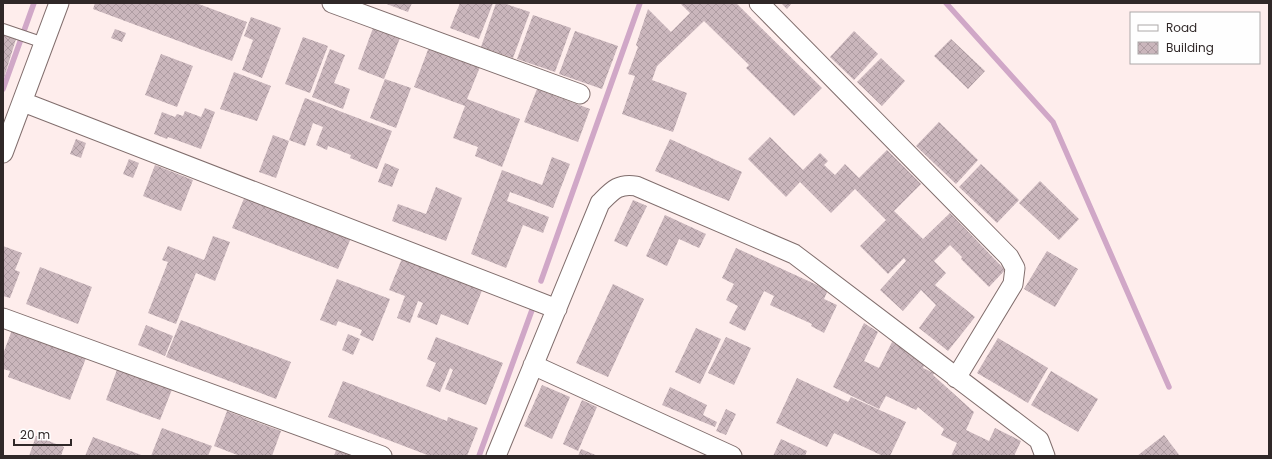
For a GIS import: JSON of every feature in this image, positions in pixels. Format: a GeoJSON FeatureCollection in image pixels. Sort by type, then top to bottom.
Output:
{"type":"FeatureCollection","features":[{"type":"Feature","properties":{"kind":"street"},"geometry":{"type":"LineString","coordinates":[[3,153],[23,102],[37,40],[59,3]]}},
{"type":"Feature","properties":{"kind":"street"},"geometry":{"type":"LineString","coordinates":[[332,3],[580,94]]}},
{"type":"Feature","properties":{"kind":"street"},"geometry":{"type":"LineString","coordinates":[[759,3],[1009,257],[1015,268],[1014,284],[956,378]]}},
{"type":"Feature","properties":{"kind":"street"},"geometry":{"type":"LineString","coordinates":[[23,102],[557,308]]}},
{"type":"Feature","properties":{"kind":"street"},"geometry":{"type":"LineString","coordinates":[[496,456],[600,203],[612,190],[625,184],[636,186],[794,254],[1039,440],[1046,456]]}},
{"type":"Feature","properties":{"kind":"street"},"geometry":{"type":"LineString","coordinates":[[3,318],[382,456]]}},
{"type":"Feature","properties":{"kind":"street"},"geometry":{"type":"LineString","coordinates":[[533,365],[732,456]]}},
{"type":"Feature","properties":{"kind":"lane"},"geometry":{"type":"LineString","coordinates":[[3,29],[37,40]]}},
{"type":"Feature","properties":{"kind":"building"},"geometry":{"type":"Polygon","coordinates":[[[95,3],[196,3],[247,22],[232,61],[93,9],[95,3]]]}},
{"type":"Feature","properties":{"kind":"building"},"geometry":{"type":"Polygon","coordinates":[[[384,3],[412,3],[408,12],[384,3]]]}},
{"type":"Feature","properties":{"kind":"building"},"geometry":{"type":"Polygon","coordinates":[[[460,3],[493,3],[479,39],[450,28],[460,3]]]}},
{"type":"Feature","properties":{"kind":"building"},"geometry":{"type":"Polygon","coordinates":[[[496,3],[503,3],[530,12],[513,58],[481,47],[496,3]]]}},
{"type":"Feature","properties":{"kind":"building"},"geometry":{"type":"Polygon","coordinates":[[[680,3],[736,3],[822,88],[794,116],[746,68],[749,65],[704,21],[657,66],[652,80],[687,93],[673,132],[622,114],[635,76],[628,74],[638,47],[636,45],[648,9],[671,32],[690,13],[680,3]]]}},
{"type":"Feature","properties":{"kind":"building"},"geometry":{"type":"Polygon","coordinates":[[[781,3],[792,3],[787,9],[781,3]]]}},
{"type":"Feature","properties":{"kind":"building"},"geometry":{"type":"Polygon","coordinates":[[[533,15],[571,28],[555,72],[517,59],[533,15]]]}},
{"type":"Feature","properties":{"kind":"building"},"geometry":{"type":"Polygon","coordinates":[[[251,17],[281,28],[262,78],[242,70],[253,40],[244,36],[251,17]]]}},
{"type":"Feature","properties":{"kind":"building"},"geometry":{"type":"Polygon","coordinates":[[[373,28],[400,38],[384,79],[358,69],[373,28]]]}},
{"type":"Feature","properties":{"kind":"building"},"geometry":{"type":"Polygon","coordinates":[[[115,29],[126,33],[122,42],[111,38],[115,29]]]}},
{"type":"Feature","properties":{"kind":"building"},"geometry":{"type":"Polygon","coordinates":[[[575,31],[618,46],[602,89],[559,74],[575,31]]]}},
{"type":"Feature","properties":{"kind":"building"},"geometry":{"type":"Polygon","coordinates":[[[854,31],[878,54],[854,80],[830,57],[854,31]]]}},
{"type":"Feature","properties":{"kind":"building"},"geometry":{"type":"Polygon","coordinates":[[[3,35],[16,39],[3,81],[3,35]]]}},
{"type":"Feature","properties":{"kind":"building"},"geometry":{"type":"Polygon","coordinates":[[[303,37],[328,46],[310,93],[285,84],[303,37]]]}},
{"type":"Feature","properties":{"kind":"building"},"geometry":{"type":"Polygon","coordinates":[[[951,39],[985,71],[968,89],[934,56],[951,39]]]}},
{"type":"Feature","properties":{"kind":"building"},"geometry":{"type":"Polygon","coordinates":[[[429,47],[480,67],[467,99],[520,119],[502,167],[475,156],[478,147],[453,138],[465,106],[414,87],[429,47]]]}},
{"type":"Feature","properties":{"kind":"building"},"geometry":{"type":"Polygon","coordinates":[[[330,49],[345,55],[334,83],[350,89],[343,109],[312,97],[330,49]]]}},
{"type":"Feature","properties":{"kind":"building"},"geometry":{"type":"Polygon","coordinates":[[[161,54],[193,66],[177,107],[145,95],[161,54]]]}},
{"type":"Feature","properties":{"kind":"building"},"geometry":{"type":"Polygon","coordinates":[[[881,58],[905,81],[882,106],[857,82],[881,58]]]}},
{"type":"Feature","properties":{"kind":"building"},"geometry":{"type":"Polygon","coordinates":[[[234,72],[271,86],[257,121],[220,109],[234,72]]]}},
{"type":"Feature","properties":{"kind":"building"},"geometry":{"type":"Polygon","coordinates":[[[385,79],[411,88],[396,128],[370,118],[385,79]]]}},
{"type":"Feature","properties":{"kind":"building"},"geometry":{"type":"Polygon","coordinates":[[[537,89],[590,109],[578,142],[524,122],[537,89]]]}},
{"type":"Feature","properties":{"kind":"building"},"geometry":{"type":"Polygon","coordinates":[[[305,98],[392,131],[377,169],[350,158],[351,155],[328,146],[327,150],[316,145],[323,127],[313,123],[305,146],[289,140],[305,98]]]}},
{"type":"Feature","properties":{"kind":"building"},"geometry":{"type":"Polygon","coordinates":[[[205,108],[215,112],[201,149],[168,137],[167,139],[154,134],[162,112],[175,117],[177,114],[183,116],[185,111],[201,117],[205,108]]]}},
{"type":"Feature","properties":{"kind":"building"},"geometry":{"type":"Polygon","coordinates":[[[939,122],[978,160],[956,184],[916,146],[939,122]]]}},
{"type":"Feature","properties":{"kind":"building"},"geometry":{"type":"Polygon","coordinates":[[[273,135],[289,141],[276,178],[259,172],[273,135]]]}},
{"type":"Feature","properties":{"kind":"building"},"geometry":{"type":"Polygon","coordinates":[[[770,137],[803,170],[820,153],[828,161],[824,165],[835,175],[845,164],[859,178],[887,150],[921,184],[894,211],[923,239],[950,213],[1005,270],[989,287],[961,259],[962,257],[950,245],[934,261],[946,273],[935,285],[975,317],[948,351],[919,328],[936,305],[921,290],[903,311],[880,290],[906,261],[904,258],[888,274],[860,246],[886,220],[855,189],[831,213],[800,182],[786,197],[748,159],[770,137]]]}},
{"type":"Feature","properties":{"kind":"building"},"geometry":{"type":"Polygon","coordinates":[[[76,139],[86,143],[81,158],[70,154],[76,139]]]}},
{"type":"Feature","properties":{"kind":"building"},"geometry":{"type":"Polygon","coordinates":[[[670,139],[742,172],[729,201],[655,171],[670,139]]]}},
{"type":"Feature","properties":{"kind":"building"},"geometry":{"type":"Polygon","coordinates":[[[552,157],[570,164],[553,208],[510,192],[507,201],[549,217],[543,233],[523,225],[506,268],[471,254],[502,170],[542,185],[552,157]]]}},
{"type":"Feature","properties":{"kind":"building"},"geometry":{"type":"Polygon","coordinates":[[[129,159],[139,163],[133,178],[123,174],[129,159]]]}},
{"type":"Feature","properties":{"kind":"building"},"geometry":{"type":"Polygon","coordinates":[[[385,163],[399,169],[392,187],[378,182],[385,163]]]}},
{"type":"Feature","properties":{"kind":"building"},"geometry":{"type":"Polygon","coordinates":[[[981,164],[1019,200],[997,223],[959,187],[981,164]]]}},
{"type":"Feature","properties":{"kind":"building"},"geometry":{"type":"Polygon","coordinates":[[[155,165],[193,180],[181,211],[143,196],[155,165]]]}},
{"type":"Feature","properties":{"kind":"building"},"geometry":{"type":"Polygon","coordinates":[[[1040,181],[1079,219],[1059,240],[1019,203],[1040,181]]]}},
{"type":"Feature","properties":{"kind":"building"},"geometry":{"type":"Polygon","coordinates":[[[436,187],[462,198],[446,241],[392,221],[398,204],[426,214],[436,187]]]}},
{"type":"Feature","properties":{"kind":"building"},"geometry":{"type":"Polygon","coordinates":[[[245,196],[351,238],[338,269],[232,228],[245,196]]]}},
{"type":"Feature","properties":{"kind":"building"},"geometry":{"type":"Polygon","coordinates":[[[633,200],[647,206],[627,247],[614,241],[633,200]]]}},
{"type":"Feature","properties":{"kind":"building"},"geometry":{"type":"Polygon","coordinates":[[[665,215],[706,234],[699,248],[679,239],[667,266],[646,256],[665,215]]]}},
{"type":"Feature","properties":{"kind":"building"},"geometry":{"type":"Polygon","coordinates":[[[213,236],[230,242],[215,281],[196,273],[176,324],[148,313],[168,262],[162,260],[168,246],[204,260],[213,236]]]}},
{"type":"Feature","properties":{"kind":"building"},"geometry":{"type":"Polygon","coordinates":[[[3,246],[22,253],[15,270],[20,272],[10,298],[3,296],[3,246]]]}},
{"type":"Feature","properties":{"kind":"building"},"geometry":{"type":"Polygon","coordinates":[[[736,248],[828,290],[824,299],[837,305],[824,333],[811,326],[812,324],[770,305],[774,296],[764,291],[745,331],[729,323],[738,306],[726,300],[734,284],[722,278],[736,248]]]}},
{"type":"Feature","properties":{"kind":"building"},"geometry":{"type":"Polygon","coordinates":[[[1047,251],[1078,269],[1055,307],[1024,289],[1047,251]]]}},
{"type":"Feature","properties":{"kind":"building"},"geometry":{"type":"Polygon","coordinates":[[[403,256],[483,288],[468,325],[441,314],[437,325],[417,317],[423,303],[418,301],[410,323],[397,318],[405,296],[389,290],[403,256]]]}},
{"type":"Feature","properties":{"kind":"building"},"geometry":{"type":"Polygon","coordinates":[[[40,267],[92,287],[78,324],[26,304],[40,267]]]}},
{"type":"Feature","properties":{"kind":"building"},"geometry":{"type":"Polygon","coordinates":[[[337,279],[390,299],[373,341],[360,335],[362,330],[338,321],[336,326],[320,320],[337,279]]]}},
{"type":"Feature","properties":{"kind":"building"},"geometry":{"type":"Polygon","coordinates":[[[613,284],[644,299],[608,377],[576,363],[613,284]]]}},
{"type":"Feature","properties":{"kind":"building"},"geometry":{"type":"Polygon","coordinates":[[[181,320],[291,362],[276,399],[166,357],[181,320]]]}},
{"type":"Feature","properties":{"kind":"building"},"geometry":{"type":"Polygon","coordinates":[[[864,323],[878,332],[864,361],[879,368],[892,342],[908,351],[925,363],[923,368],[934,373],[933,375],[974,412],[966,430],[989,441],[995,428],[1021,441],[1014,456],[951,456],[957,443],[941,435],[944,429],[918,407],[916,410],[886,396],[879,409],[833,387],[864,323]]]}},
{"type":"Feature","properties":{"kind":"building"},"geometry":{"type":"Polygon","coordinates":[[[146,325],[173,336],[165,356],[138,345],[146,325]]]}},
{"type":"Feature","properties":{"kind":"building"},"geometry":{"type":"Polygon","coordinates":[[[696,328],[721,339],[700,384],[675,372],[696,328]]]}},
{"type":"Feature","properties":{"kind":"building"},"geometry":{"type":"Polygon","coordinates":[[[12,330],[86,358],[70,400],[8,377],[10,371],[3,369],[3,354],[12,330]]]}},
{"type":"Feature","properties":{"kind":"building"},"geometry":{"type":"Polygon","coordinates":[[[348,334],[360,339],[353,355],[342,350],[348,334]]]}},
{"type":"Feature","properties":{"kind":"building"},"geometry":{"type":"Polygon","coordinates":[[[436,337],[503,363],[486,405],[445,389],[453,370],[450,368],[440,392],[426,386],[436,363],[427,359],[436,337]]]}},
{"type":"Feature","properties":{"kind":"building"},"geometry":{"type":"Polygon","coordinates":[[[726,337],[751,348],[734,385],[708,373],[726,337]]]}},
{"type":"Feature","properties":{"kind":"building"},"geometry":{"type":"Polygon","coordinates":[[[998,338],[1048,368],[1028,403],[977,373],[998,338]]]}},
{"type":"Feature","properties":{"kind":"building"},"geometry":{"type":"Polygon","coordinates":[[[118,367],[173,387],[160,420],[106,400],[118,367]]]}},
{"type":"Feature","properties":{"kind":"building"},"geometry":{"type":"Polygon","coordinates":[[[1051,371],[1098,399],[1078,432],[1031,405],[1051,371]]]}},
{"type":"Feature","properties":{"kind":"building"},"geometry":{"type":"Polygon","coordinates":[[[797,378],[848,402],[851,397],[906,422],[890,456],[883,456],[834,433],[827,447],[776,423],[797,378]]]}},
{"type":"Feature","properties":{"kind":"building"},"geometry":{"type":"Polygon","coordinates":[[[343,381],[447,421],[448,417],[478,428],[467,456],[430,456],[328,417],[343,381]]]}},
{"type":"Feature","properties":{"kind":"building"},"geometry":{"type":"Polygon","coordinates":[[[542,385],[570,397],[552,439],[524,426],[542,385]]]}},
{"type":"Feature","properties":{"kind":"building"},"geometry":{"type":"Polygon","coordinates":[[[670,387],[707,405],[703,415],[717,422],[715,427],[662,405],[670,387]]]}},
{"type":"Feature","properties":{"kind":"building"},"geometry":{"type":"Polygon","coordinates":[[[582,400],[597,407],[578,451],[563,444],[582,400]]]}},
{"type":"Feature","properties":{"kind":"building"},"geometry":{"type":"Polygon","coordinates":[[[726,409],[736,414],[726,435],[716,431],[726,409]]]}},
{"type":"Feature","properties":{"kind":"building"},"geometry":{"type":"Polygon","coordinates":[[[227,411],[281,431],[272,456],[240,456],[214,446],[227,411]]]}},
{"type":"Feature","properties":{"kind":"building"},"geometry":{"type":"Polygon","coordinates":[[[162,428],[212,446],[208,456],[151,456],[162,428]]]}},
{"type":"Feature","properties":{"kind":"building"},"geometry":{"type":"Polygon","coordinates":[[[1164,435],[1180,456],[1137,456],[1164,435]]]}},
{"type":"Feature","properties":{"kind":"building"},"geometry":{"type":"Polygon","coordinates":[[[36,436],[64,447],[61,456],[29,456],[36,436]]]}},
{"type":"Feature","properties":{"kind":"building"},"geometry":{"type":"Polygon","coordinates":[[[93,437],[144,456],[85,456],[93,437]]]}},
{"type":"Feature","properties":{"kind":"building"},"geometry":{"type":"Polygon","coordinates":[[[781,439],[807,451],[805,456],[773,456],[781,439]]]}},
{"type":"Feature","properties":{"kind":"building"},"geometry":{"type":"Polygon","coordinates":[[[581,449],[598,456],[578,456],[581,449]]]}},
{"type":"Feature","properties":{"kind":"building"},"geometry":{"type":"Polygon","coordinates":[[[336,450],[353,456],[334,456],[336,450]]]}},
{"type":"Feature","properties":{"kind":"waterway"},"geometry":{"type":"LineString","coordinates":[[3,89],[34,3]]}},
{"type":"Feature","properties":{"kind":"waterway"},"geometry":{"type":"LineString","coordinates":[[541,281],[640,3]]}},
{"type":"Feature","properties":{"kind":"waterway"},"geometry":{"type":"LineString","coordinates":[[946,3],[1053,122],[1169,387]]}},
{"type":"Feature","properties":{"kind":"waterway"},"geometry":{"type":"LineString","coordinates":[[479,456],[532,310]]}}]}
